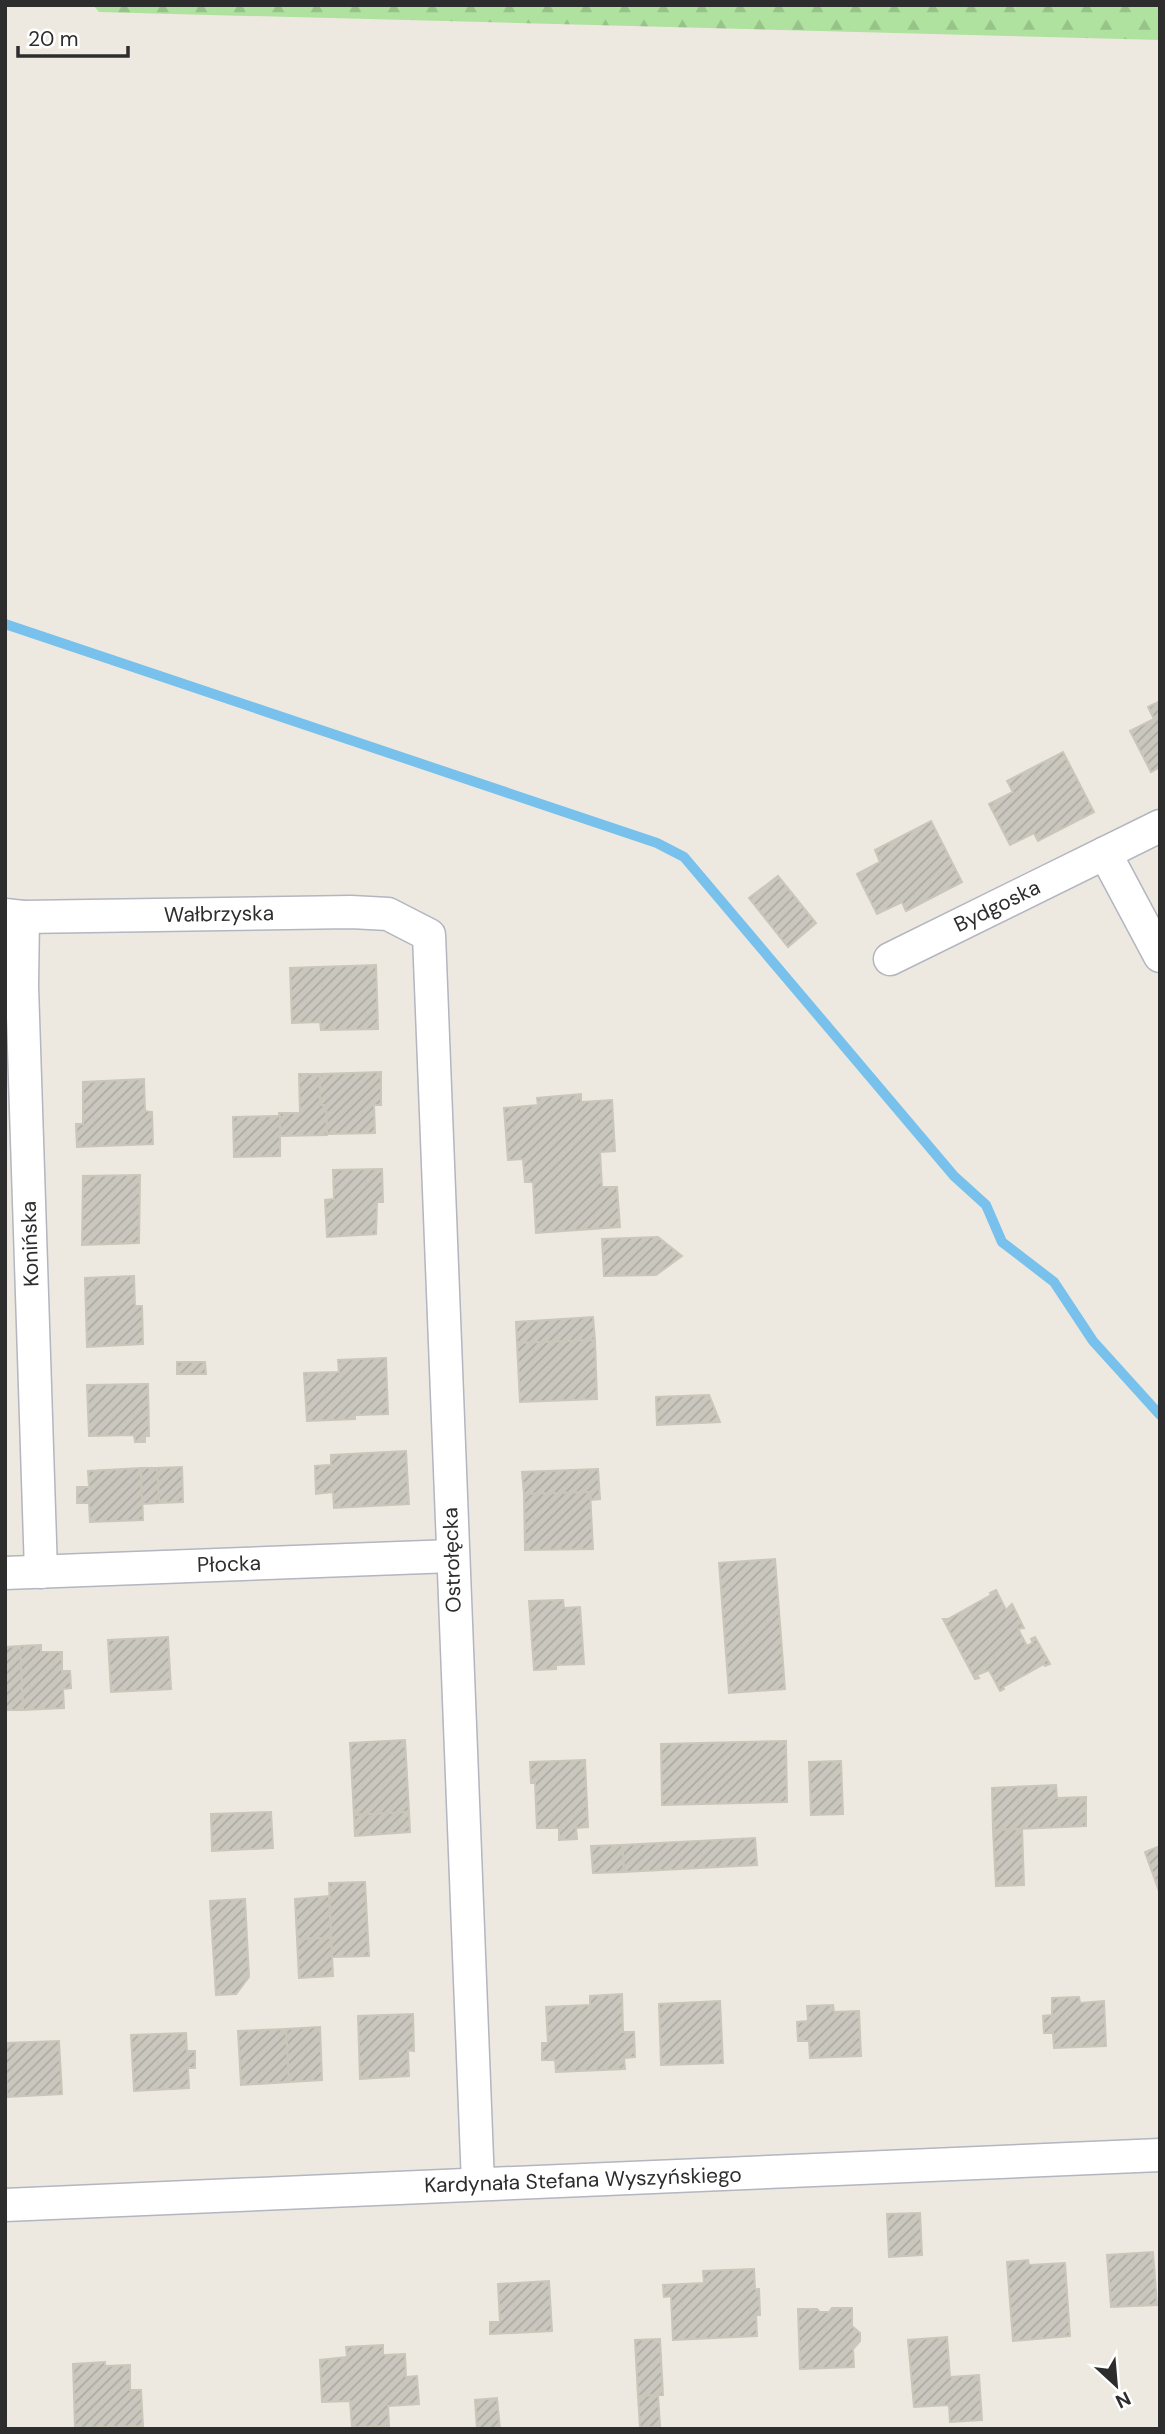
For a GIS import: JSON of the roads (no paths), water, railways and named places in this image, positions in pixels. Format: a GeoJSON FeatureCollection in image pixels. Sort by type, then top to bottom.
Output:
{"type":"FeatureCollection","features":[{"type":"Feature","properties":{"kind":"street","name":"Bydgoska"},"geometry":{"type":"LineString","coordinates":[[890,958],[1160,826]]}},
{"type":"Feature","properties":{"kind":"street"},"geometry":{"type":"LineString","coordinates":[[1105,853],[1160,956]]}},
{"type":"Feature","properties":{"kind":"street","name":"Wałbrzyska"},"geometry":{"type":"LineString","coordinates":[[14,916],[351,912],[388,914],[429,935]]}},
{"type":"Feature","properties":{"kind":"street","name":"Konińska"},"geometry":{"type":"LineString","coordinates":[[14,916],[22,986],[41,1572]]}},
{"type":"Feature","properties":{"kind":"street","name":"Ostrołęcka"},"geometry":{"type":"LineString","coordinates":[[429,935],[478,2185]]}},
{"type":"Feature","properties":{"kind":"street","name":"Płocka"},"geometry":{"type":"LineString","coordinates":[[5,1573],[452,1556]]}},
{"type":"Feature","properties":{"kind":"street","name":"Kardynała Stefana Wyszyńskiego"},"geometry":{"type":"LineString","coordinates":[[5,2205],[1160,2155]]}},
{"type":"Feature","properties":{"kind":"waterway"},"geometry":{"type":"LineString","coordinates":[[5,624],[657,843],[684,857],[954,1176],[986,1205],[1002,1242],[1054,1282],[1093,1341],[1160,1415]]}}]}
